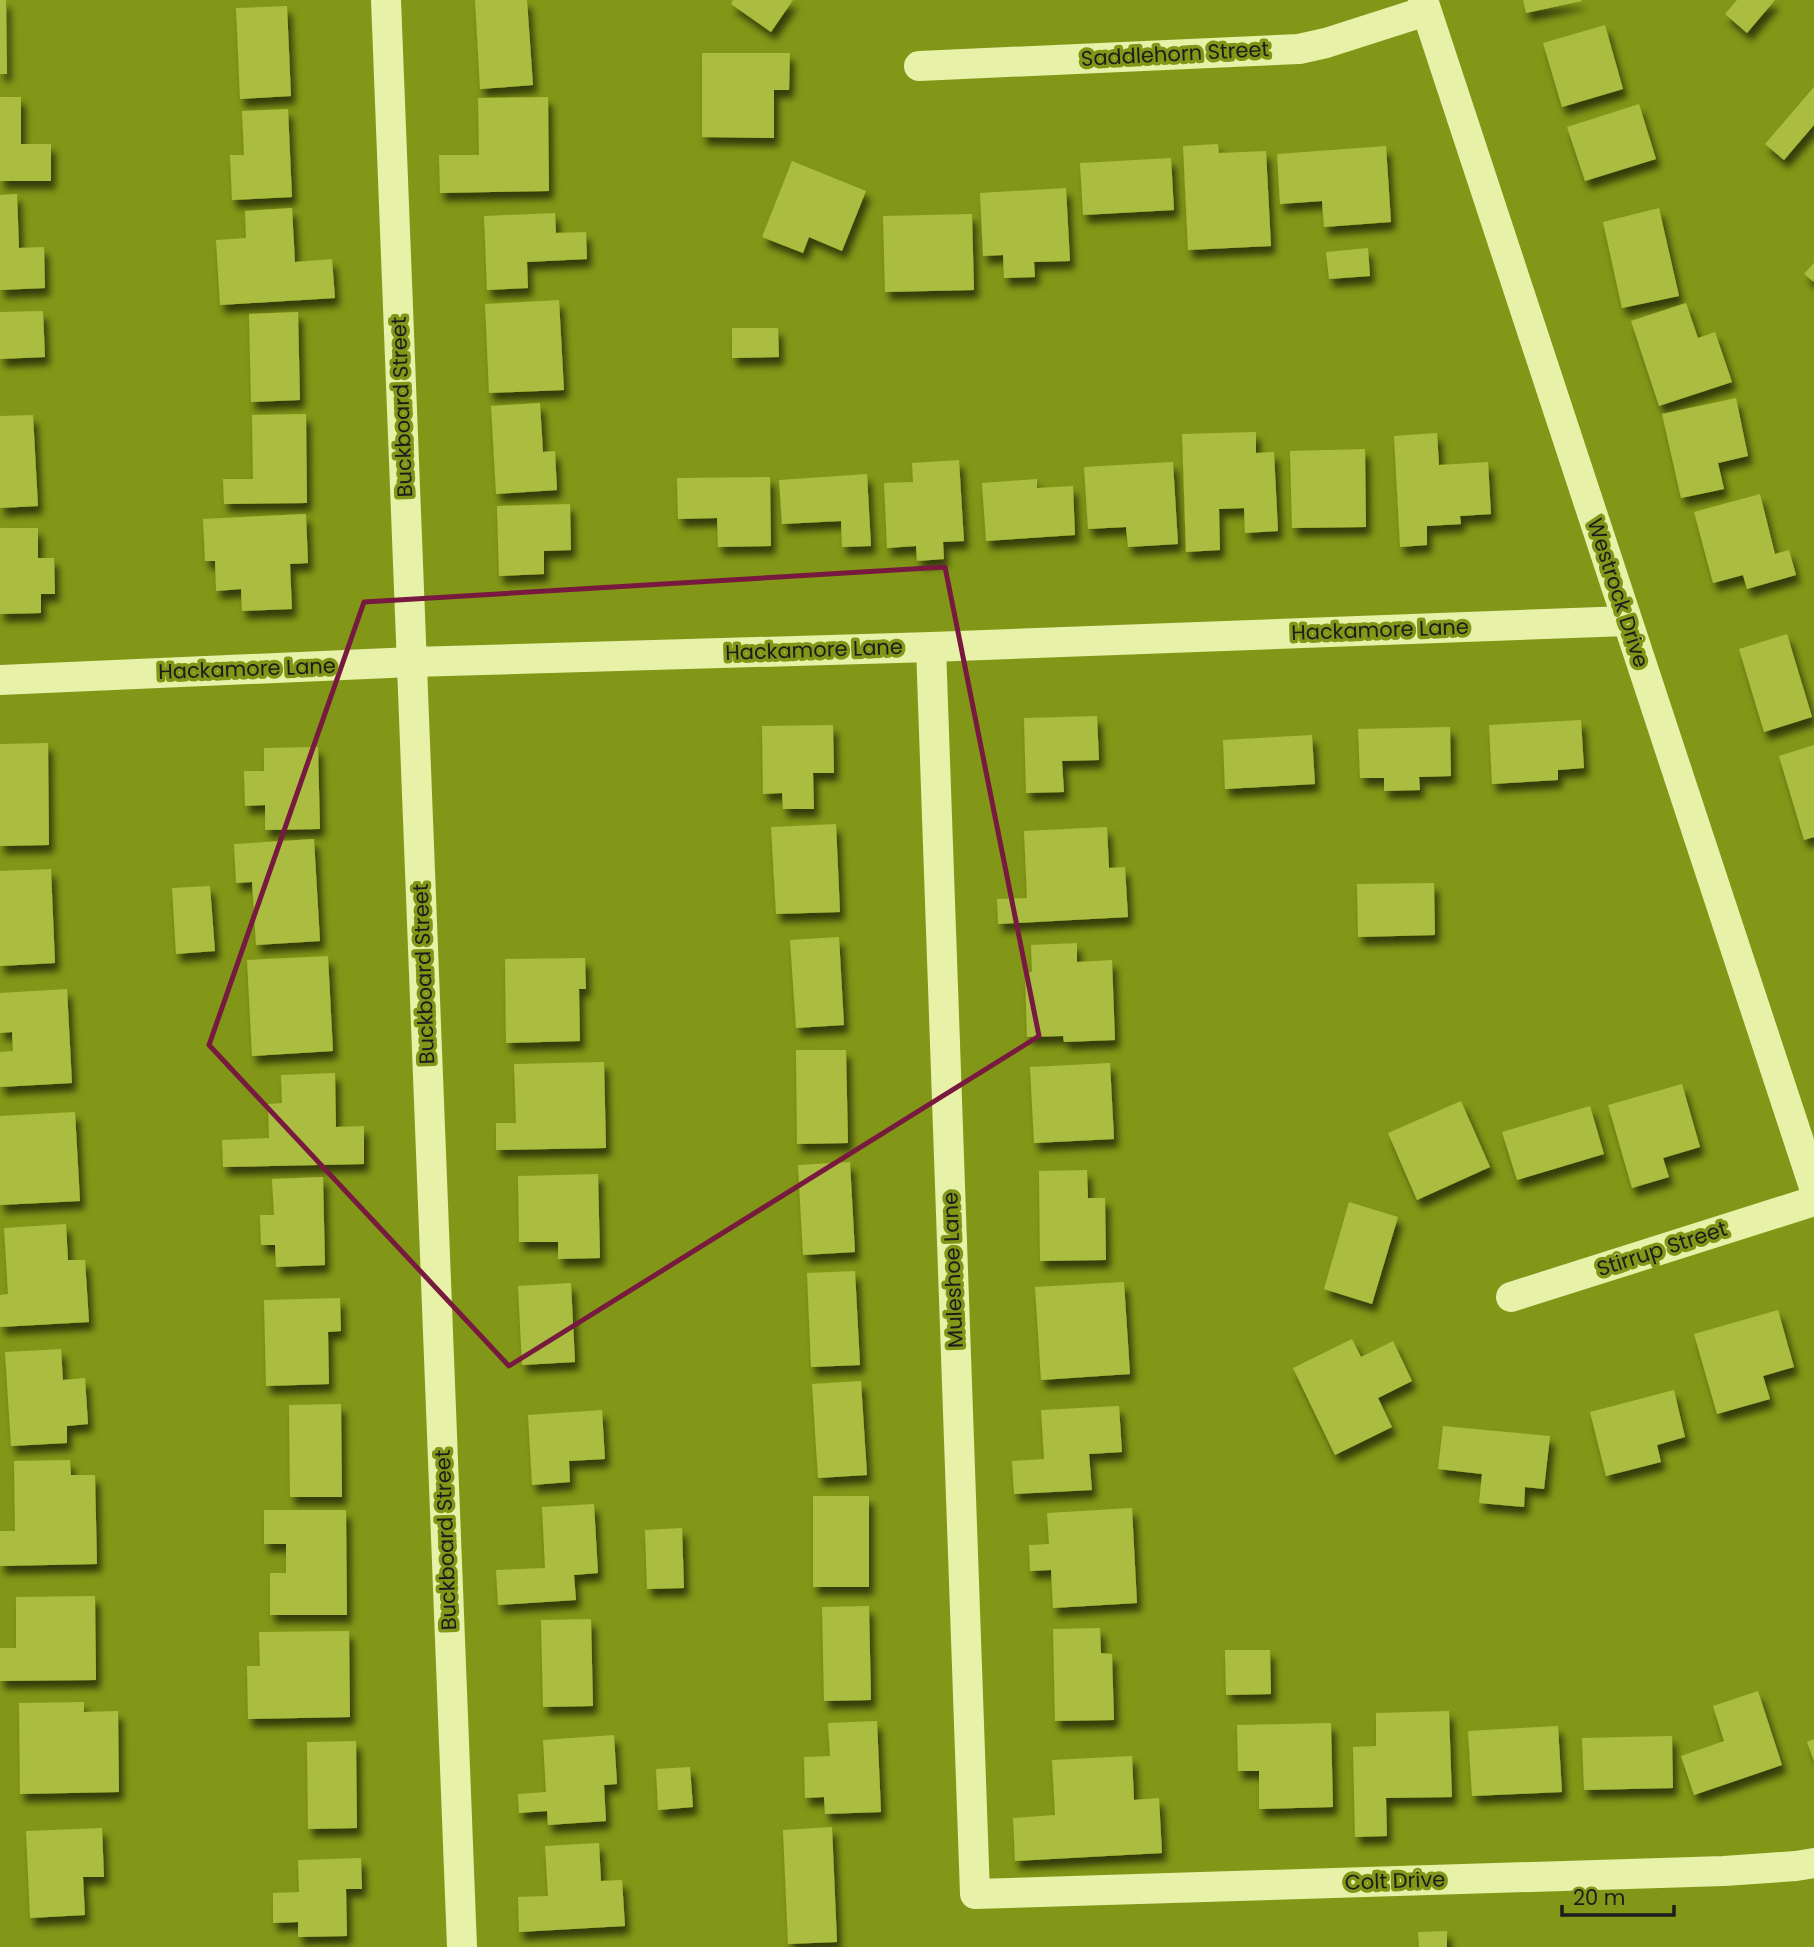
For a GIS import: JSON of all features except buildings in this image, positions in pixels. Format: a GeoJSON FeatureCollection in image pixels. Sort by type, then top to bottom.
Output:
{"type":"FeatureCollection","features":[{"type":"Feature","properties":{"kind":"street","name":"Buckboard Street"},"geometry":{"type":"LineString","coordinates":[[386,0],[462,1947]]}},
{"type":"Feature","properties":{"kind":"street","name":"Saddlehorn Street"},"geometry":{"type":"LineString","coordinates":[[919,66],[1299,49],[1326,43],[1425,6]]}},
{"type":"Feature","properties":{"kind":"street","name":"Westrock Drive"},"geometry":{"type":"LineString","coordinates":[[1425,6],[1814,1187]]}},
{"type":"Feature","properties":{"kind":"street","name":"Hackamore Lane"},"geometry":{"type":"LineString","coordinates":[[0,680],[412,662],[931,647],[1627,621]]}},
{"type":"Feature","properties":{"kind":"street","name":"Muleshoe Lane"},"geometry":{"type":"LineString","coordinates":[[931,647],[975,1894]]}},
{"type":"Feature","properties":{"kind":"street","name":"Stirrup Street"},"geometry":{"type":"LineString","coordinates":[[1511,1297],[1814,1200]]}},
{"type":"Feature","properties":{"kind":"street","name":"Colt Drive"},"geometry":{"type":"LineString","coordinates":[[975,1894],[1724,1871],[1814,1863]]}},
{"type":"Feature","properties":{"kind":"highlighted area"},"geometry":{"type":"Polygon","coordinates":[[[945,567],[1039,1036],[509,1366],[209,1045],[364,602],[945,567]]]}}]}
